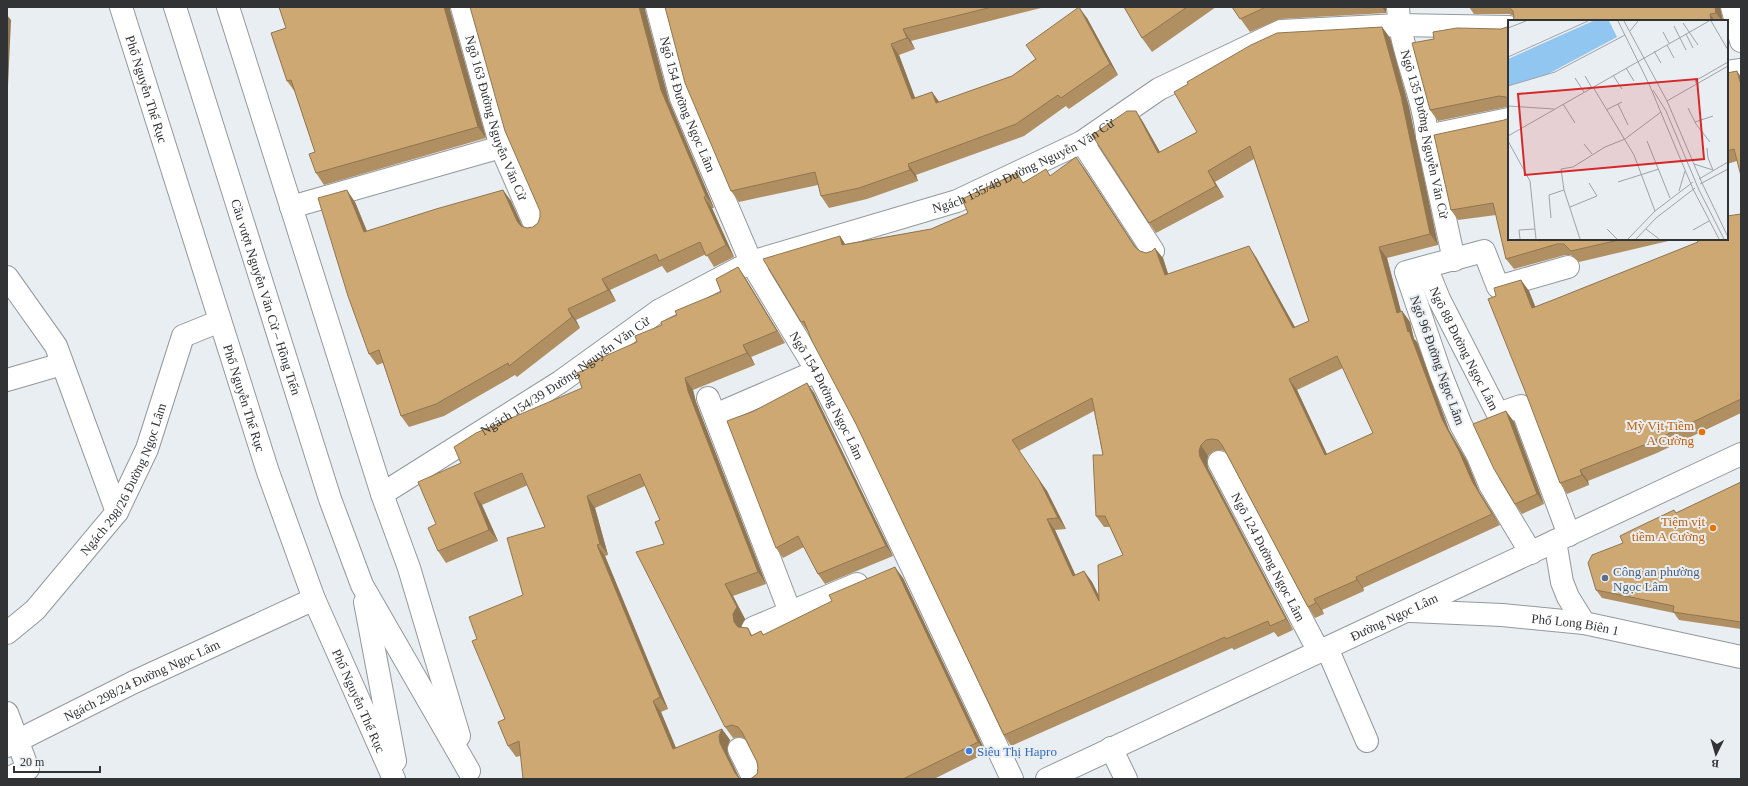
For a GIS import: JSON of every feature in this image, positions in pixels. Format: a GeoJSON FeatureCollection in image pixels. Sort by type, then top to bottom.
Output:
{"type":"FeatureCollection","features":[{"type":"Feature","properties":{"kind":"street","name":"Phố Nguyễn Thế Rục"},"geometry":{"type":"LineString","coordinates":[[121,7],[268,472],[314,599],[394,779]]}},
{"type":"Feature","properties":{"kind":"street","name":"Cầu vượt Nguyễn Văn Cừ – Hồng Tiến"},"geometry":{"type":"LineString","coordinates":[[175,7],[330,500],[362,585]]}},
{"type":"Feature","properties":{"kind":"street"},"geometry":{"type":"LineString","coordinates":[[228,7],[382,494],[409,568],[470,775]]}},
{"type":"Feature","properties":{"kind":"street","name":"Ngõ 163 Đường Nguyễn Văn Cừ"},"geometry":{"type":"LineString","coordinates":[[462,7],[501,147],[536,227]]}},
{"type":"Feature","properties":{"kind":"street","name":"Ngõ 154 Đường Ngọc Lâm"},"geometry":{"type":"LineString","coordinates":[[657,7],[681,98],[751,262],[817,371],[852,440],[1012,779]]}},
{"type":"Feature","properties":{"kind":"street"},"geometry":{"type":"LineString","coordinates":[[1732,7],[1741,41]]}},
{"type":"Feature","properties":{"kind":"street","name":"Ngách 135/48 Đường Nguyễn Văn Cừ"},"geometry":{"type":"LineString","coordinates":[[751,262],[957,201],[1082,142],[1159,89],[1281,31],[1399,16],[1508,27]]}},
{"type":"Feature","properties":{"kind":"street","name":"Ngõ 135 Đường Nguyễn Văn Cừ"},"geometry":{"type":"LineString","coordinates":[[1399,16],[1426,115],[1427,136],[1454,260]]}},
{"type":"Feature","properties":{"kind":"street"},"geometry":{"type":"LineString","coordinates":[[1728,72],[1741,70]]}},
{"type":"Feature","properties":{"kind":"street"},"geometry":{"type":"LineString","coordinates":[[1427,136],[1508,119]]}},
{"type":"Feature","properties":{"kind":"street"},"geometry":{"type":"LineString","coordinates":[[1082,142],[1153,251]]}},
{"type":"Feature","properties":{"kind":"street"},"geometry":{"type":"LineString","coordinates":[[291,207],[501,147]]}},
{"type":"Feature","properties":{"kind":"street","name":"Ngõ 96 Đường Ngọc Lâm"},"geometry":{"type":"LineString","coordinates":[[1531,553],[1490,485],[1478,456],[1461,425],[1441,375],[1406,272],[1484,251],[1498,287],[1568,267]]}},
{"type":"Feature","properties":{"kind":"street","name":"Ngách 154/39 Đường Nguyễn Văn Cừ"},"geometry":{"type":"LineString","coordinates":[[382,494],[560,382],[660,310],[751,262]]}},
{"type":"Feature","properties":{"kind":"street","name":"Ngõ 88 Đường Ngọc Lâm"},"geometry":{"type":"LineString","coordinates":[[1426,267],[1439,299],[1498,414],[1521,406],[1562,538]]}},
{"type":"Feature","properties":{"kind":"street"},"geometry":{"type":"LineString","coordinates":[[7,277],[56,346],[117,512]]}},
{"type":"Feature","properties":{"kind":"street","name":"Ngách 298/26 Đường Ngọc Lâm"},"geometry":{"type":"LineString","coordinates":[[7,633],[35,610],[117,512],[147,449],[183,336],[220,321]]}},
{"type":"Feature","properties":{"kind":"street"},"geometry":{"type":"LineString","coordinates":[[7,380],[62,364]]}},
{"type":"Feature","properties":{"kind":"street"},"geometry":{"type":"LineString","coordinates":[[790,612],[711,407],[817,371]]}},
{"type":"Feature","properties":{"kind":"street","name":"Đường Ngọc Lâm"},"geometry":{"type":"LineString","coordinates":[[1047,779],[1741,454]]}},
{"type":"Feature","properties":{"kind":"street","name":"Ngõ 124 Đường Ngọc Lâm"},"geometry":{"type":"LineString","coordinates":[[1219,462],[1323,650],[1367,740]]}},
{"type":"Feature","properties":{"kind":"street"},"geometry":{"type":"LineString","coordinates":[[1562,538],[1562,582],[1568,597],[1584,622]]}},
{"type":"Feature","properties":{"kind":"street"},"geometry":{"type":"LineString","coordinates":[[753,628],[910,562]]}},
{"type":"Feature","properties":{"kind":"street"},"geometry":{"type":"LineString","coordinates":[[362,585],[470,775]]}},
{"type":"Feature","properties":{"kind":"street"},"geometry":{"type":"LineString","coordinates":[[362,585],[399,779]]}},
{"type":"Feature","properties":{"kind":"street","name":"Ngách 298/24 Đường Ngọc Lâm"},"geometry":{"type":"LineString","coordinates":[[12,744],[134,682],[314,599]]}},
{"type":"Feature","properties":{"kind":"street","name":"Phố Long Biên 1"},"geometry":{"type":"LineString","coordinates":[[1408,610],[1502,615],[1584,622],[1741,657]]}},
{"type":"Feature","properties":{"kind":"street"},"geometry":{"type":"LineString","coordinates":[[7,713],[12,744],[28,769],[7,779]]}},
{"type":"Feature","properties":{"kind":"street"},"geometry":{"type":"LineString","coordinates":[[1111,748],[1126,779]]}},
{"type":"Feature","properties":{"kind":"street"},"geometry":{"type":"LineString","coordinates":[[739,749],[754,779]]}},
{"type":"Feature","properties":{"kind":"building"},"geometry":{"type":"Polygon","coordinates":[[[279,7],[444,7],[478,127],[316,173],[309,154],[315,152],[291,80],[287,81],[271,33],[286,28],[279,7]]]}},
{"type":"Feature","properties":{"kind":"building"},"geometry":{"type":"Polygon","coordinates":[[[470,7],[639,7],[661,90],[706,196],[704,197],[726,245],[706,256],[700,242],[659,261],[656,254],[602,279],[608,290],[568,309],[572,317],[509,366],[508,363],[436,404],[401,416],[379,350],[369,354],[348,296],[318,198],[347,190],[364,232],[503,190],[517,221],[521,226],[527,228],[533,227],[538,223],[540,211],[505,131],[470,7]]]}},
{"type":"Feature","properties":{"kind":"building"},"geometry":{"type":"Polygon","coordinates":[[[665,7],[992,7],[903,29],[907,38],[891,44],[912,99],[932,92],[936,103],[1012,76],[1036,59],[1026,45],[1079,7],[1110,64],[1061,98],[1058,95],[1016,124],[908,164],[910,170],[859,188],[821,196],[815,172],[731,191],[685,83],[665,7]]]}},
{"type":"Feature","properties":{"kind":"building"},"geometry":{"type":"Polygon","coordinates":[[[1124,7],[1187,7],[1142,38],[1124,7]]]}},
{"type":"Feature","properties":{"kind":"building"},"geometry":{"type":"Polygon","coordinates":[[[1232,7],[1266,7],[1240,19],[1232,7]]]}},
{"type":"Feature","properties":{"kind":"building"},"geometry":{"type":"Polygon","coordinates":[[[1509,7],[1715,7],[1716,13],[1710,14],[1711,20],[1513,20],[1513,11],[1509,7]]]}},
{"type":"Feature","properties":{"kind":"building"},"geometry":{"type":"Polygon","coordinates":[[[1508,26],[1508,98],[1499,96],[1430,110],[1412,43],[1434,39],[1433,32],[1457,28],[1501,29],[1508,26]]]}},
{"type":"Feature","properties":{"kind":"building"},"geometry":{"type":"Polygon","coordinates":[[[1382,27],[1401,96],[1430,234],[1379,247],[1397,313],[1402,311],[1408,332],[1409,331],[1442,419],[1459,451],[1472,481],[1492,514],[1356,577],[1357,580],[1314,599],[1316,603],[1308,607],[1222,445],[1218,440],[1206,440],[1201,445],[1199,451],[1200,457],[1286,619],[1270,626],[1268,621],[1226,639],[1225,637],[1004,735],[856,424],[812,341],[804,321],[801,322],[763,259],[840,236],[842,245],[931,229],[968,213],[962,199],[1017,173],[1023,183],[1046,169],[1050,176],[1076,157],[1135,247],[1146,253],[1155,248],[1165,275],[1249,246],[1293,328],[1309,321],[1250,146],[1208,171],[1216,186],[1149,223],[1092,135],[1127,111],[1136,111],[1158,153],[1197,132],[1174,92],[1188,84],[1187,82],[1251,45],[1277,33],[1382,27]],[[1337,356],[1289,379],[1325,455],[1373,433],[1337,356]],[[1092,398],[1012,440],[1039,480],[1058,518],[1047,519],[1073,576],[1084,571],[1099,601],[1098,565],[1123,555],[1105,516],[1096,516],[1093,455],[1103,455],[1092,398]]]}},
{"type":"Feature","properties":{"kind":"building"},"geometry":{"type":"Polygon","coordinates":[[[1737,71],[1741,82],[1741,176],[1734,149],[1728,151],[1728,73],[1737,71]]]}},
{"type":"Feature","properties":{"kind":"building"},"geometry":{"type":"Polygon","coordinates":[[[1508,118],[1508,240],[1619,240],[1571,251],[1564,244],[1557,244],[1506,259],[1493,203],[1451,210],[1434,135],[1508,118]]]}},
{"type":"Feature","properties":{"kind":"building"},"geometry":{"type":"Polygon","coordinates":[[[1741,214],[1741,399],[1649,443],[1580,470],[1582,475],[1560,483],[1488,299],[1496,296],[1494,288],[1521,280],[1532,308],[1698,242],[1697,240],[1728,240],[1728,216],[1741,214]]]}},
{"type":"Feature","properties":{"kind":"building"},"geometry":{"type":"Polygon","coordinates":[[[738,267],[777,331],[743,345],[747,353],[685,378],[688,391],[758,572],[725,584],[737,607],[733,614],[734,622],[738,627],[748,628],[751,636],[761,631],[763,635],[832,601],[829,595],[895,567],[978,742],[903,779],[749,779],[757,774],[757,762],[738,727],[732,725],[725,727],[636,552],[664,544],[655,522],[660,520],[640,474],[587,496],[600,544],[597,545],[660,697],[653,701],[673,749],[722,729],[719,736],[720,743],[735,773],[742,779],[523,779],[519,741],[508,746],[498,722],[505,719],[472,641],[477,639],[469,617],[523,595],[507,538],[545,527],[522,473],[474,493],[489,530],[438,551],[428,528],[436,524],[418,482],[461,463],[454,447],[476,433],[582,388],[577,373],[589,368],[587,364],[637,342],[635,336],[662,325],[661,322],[677,315],[675,311],[721,292],[716,279],[738,267]]]}},
{"type":"Feature","properties":{"kind":"building"},"geometry":{"type":"Polygon","coordinates":[[[807,383],[886,546],[818,574],[798,536],[776,548],[727,421],[754,411],[807,383]]]}},
{"type":"Feature","properties":{"kind":"building"},"geometry":{"type":"Polygon","coordinates":[[[1506,411],[1537,494],[1515,504],[1494,469],[1473,424],[1506,411]]]}},
{"type":"Feature","properties":{"kind":"building"},"geometry":{"type":"Polygon","coordinates":[[[1741,482],[1741,622],[1673,612],[1674,606],[1596,590],[1588,563],[1592,555],[1623,543],[1620,536],[1634,529],[1674,510],[1676,513],[1741,482]]]}},
{"type":"Feature","properties":{"kind":"place","name":"Mỳ Vịt Tiềm A Cường"},"geometry":{"type":"Point","coordinates":[1702,432]}},
{"type":"Feature","properties":{"kind":"place","name":"Tiệm vịt tiềm A Cường"},"geometry":{"type":"Point","coordinates":[1713,528]}},
{"type":"Feature","properties":{"kind":"place","name":"Công an phường Ngọc Lâm"},"geometry":{"type":"Point","coordinates":[1605,578]}},
{"type":"Feature","properties":{"kind":"place","name":"Siêu Thị Hapro"},"geometry":{"type":"Point","coordinates":[969,751]}}]}
